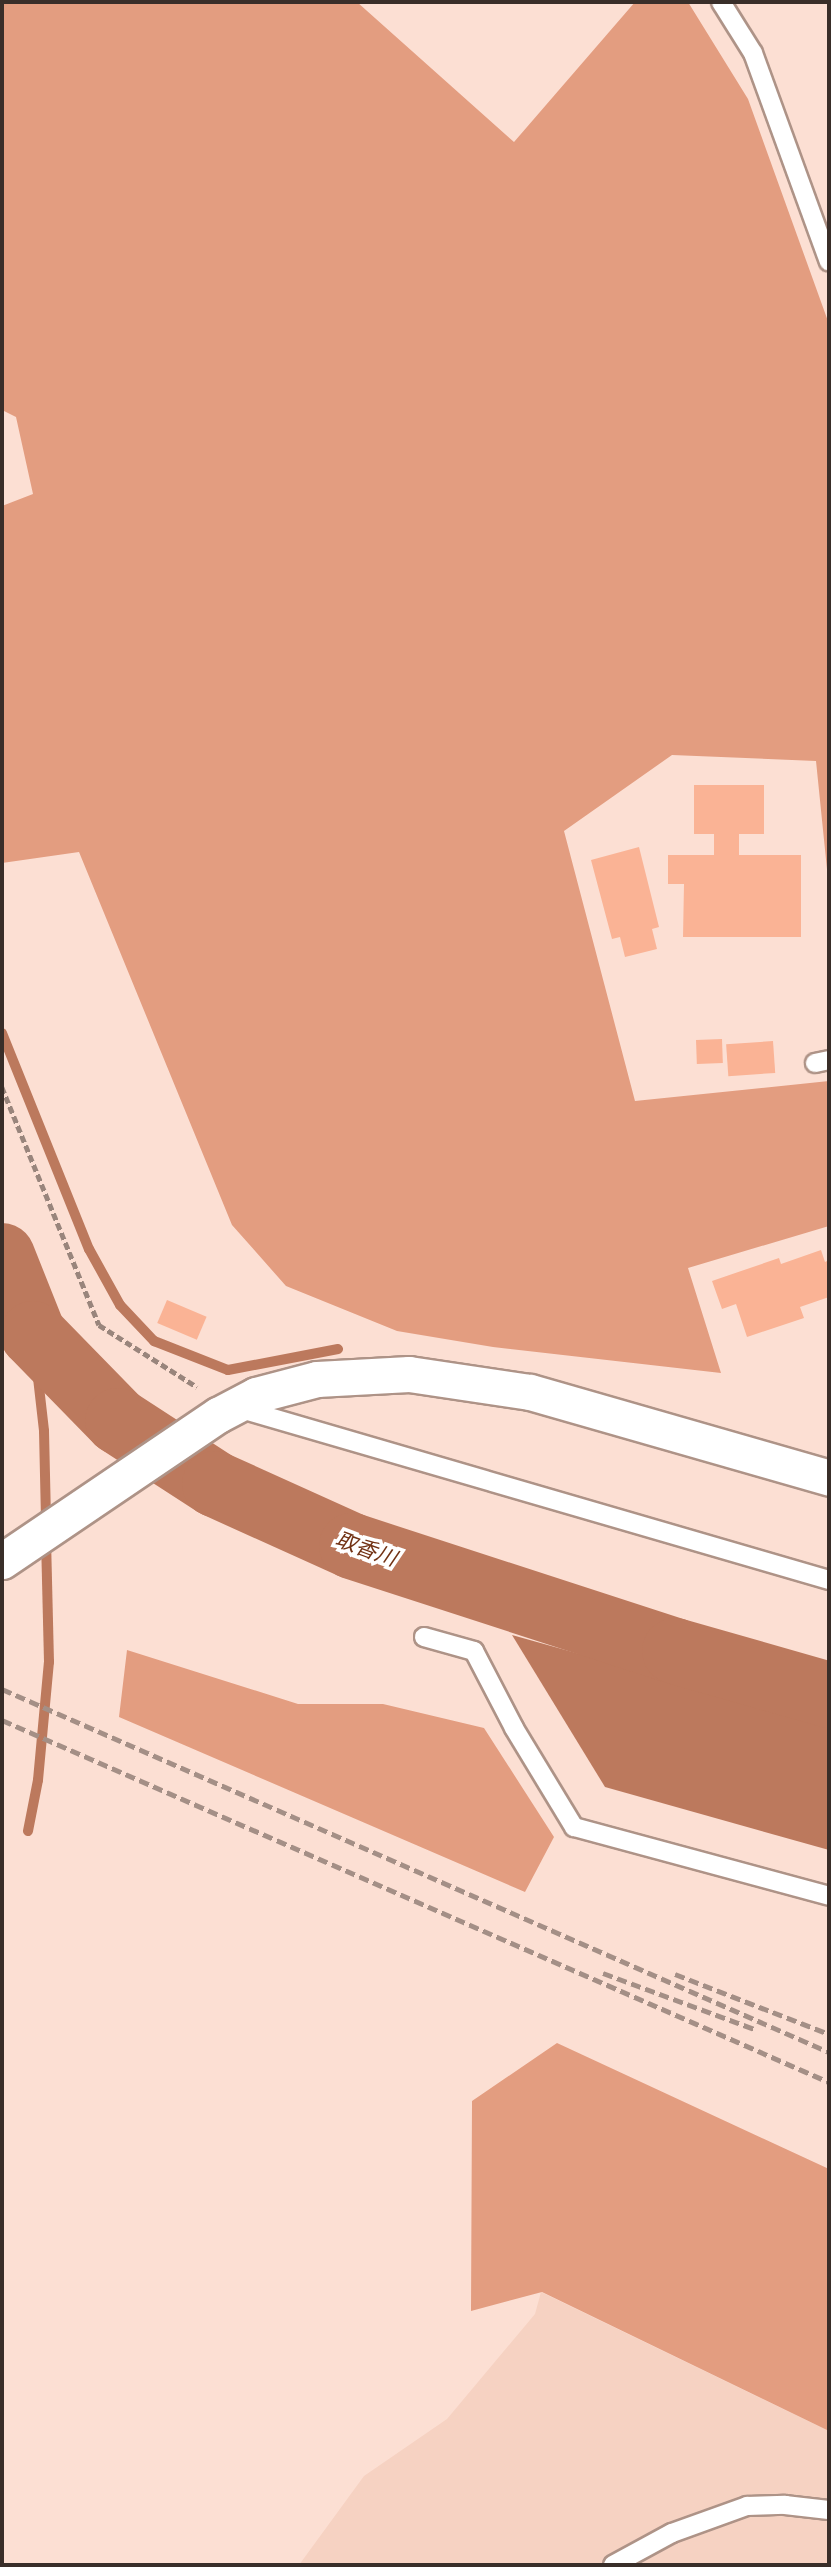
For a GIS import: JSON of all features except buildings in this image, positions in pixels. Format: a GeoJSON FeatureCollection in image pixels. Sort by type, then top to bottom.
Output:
{"type":"FeatureCollection","features":[{"type":"Feature","properties":{"kind":"street"},"geometry":{"type":"LineString","coordinates":[[2,1561],[218,1403],[317,1379],[409,1374],[530,1392],[829,1478]]}},
{"type":"Feature","properties":{"kind":"lane"},"geometry":{"type":"LineString","coordinates":[[721,2],[753,53],[829,262]]}},
{"type":"Feature","properties":{"kind":"lane"},"geometry":{"type":"LineString","coordinates":[[218,1403],[829,1580]]}},
{"type":"Feature","properties":{"kind":"lane"},"geometry":{"type":"LineString","coordinates":[[424,1637],[474,1651],[513,1728],[574,1828],[829,1896]]}},
{"type":"Feature","properties":{"kind":"lane"},"geometry":{"type":"LineString","coordinates":[[612,2565],[672,2533],[747,2506],[785,2505],[829,2510]]}},
{"type":"Feature","properties":{"kind":"lane"},"geometry":{"type":"LineString","coordinates":[[643,2565],[652,2544]]}},
{"type":"Feature","properties":{"kind":"path"},"geometry":{"type":"LineString","coordinates":[[2,1087],[99,1325],[218,1403]]}},
{"type":"Feature","properties":{"kind":"shaded area"},"geometry":{"type":"Polygon","coordinates":[[[2,2],[357,2],[514,142],[635,2],[688,2],[748,99],[829,324],[829,889],[816,761],[672,755],[564,831],[635,1101],[829,1081],[829,1226],[688,1268],[721,1373],[493,1347],[397,1331],[286,1286],[232,1225],[79,852],[2,863],[2,506],[33,494],[16,417],[2,410],[2,2]]]}},
{"type":"Feature","properties":{"kind":"shaded area"},"geometry":{"type":"Polygon","coordinates":[[[512,1635],[829,1724],[829,1850],[605,1787],[512,1635]]]}},
{"type":"Feature","properties":{"kind":"shaded area"},"geometry":{"type":"Polygon","coordinates":[[[127,1650],[298,1704],[383,1704],[484,1728],[554,1837],[525,1892],[119,1717],[127,1650]]]}},
{"type":"Feature","properties":{"kind":"shaded area"},"geometry":{"type":"Polygon","coordinates":[[[557,2043],[829,2169],[829,2431],[542,2292],[471,2311],[472,2101],[557,2043]]]}},
{"type":"Feature","properties":{"kind":"shaded area"},"geometry":{"type":"Polygon","coordinates":[[[541,2292],[829,2431],[829,2565],[299,2565],[364,2476],[447,2419],[535,2314],[541,2292]]]}},
{"type":"Feature","properties":{"kind":"waterway"},"geometry":{"type":"LineString","coordinates":[[2,1033],[89,1249],[120,1305],[154,1341],[228,1370],[338,1349]]}},
{"type":"Feature","properties":{"kind":"waterway","name":"取香川"},"geometry":{"type":"LineString","coordinates":[[2,1256],[33,1334],[118,1421],[215,1484],[352,1546],[675,1651],[829,1695]]}},
{"type":"Feature","properties":{"kind":"waterway"},"geometry":{"type":"LineString","coordinates":[[33,1334],[44,1431],[46,1522]]}},
{"type":"Feature","properties":{"kind":"waterway"},"geometry":{"type":"LineString","coordinates":[[28,1831],[38,1780],[49,1662],[46,1538]]}},
{"type":"Feature","properties":{"kind":"railway"},"geometry":{"type":"LineString","coordinates":[[2,1689],[829,2052]]}},
{"type":"Feature","properties":{"kind":"railway"},"geometry":{"type":"LineString","coordinates":[[2,1720],[829,2082]]}},
{"type":"Feature","properties":{"kind":"railway"},"geometry":{"type":"LineString","coordinates":[[603,1973],[754,2029]]}},
{"type":"Feature","properties":{"kind":"railway"},"geometry":{"type":"LineString","coordinates":[[675,1974],[829,2034]]}}]}
